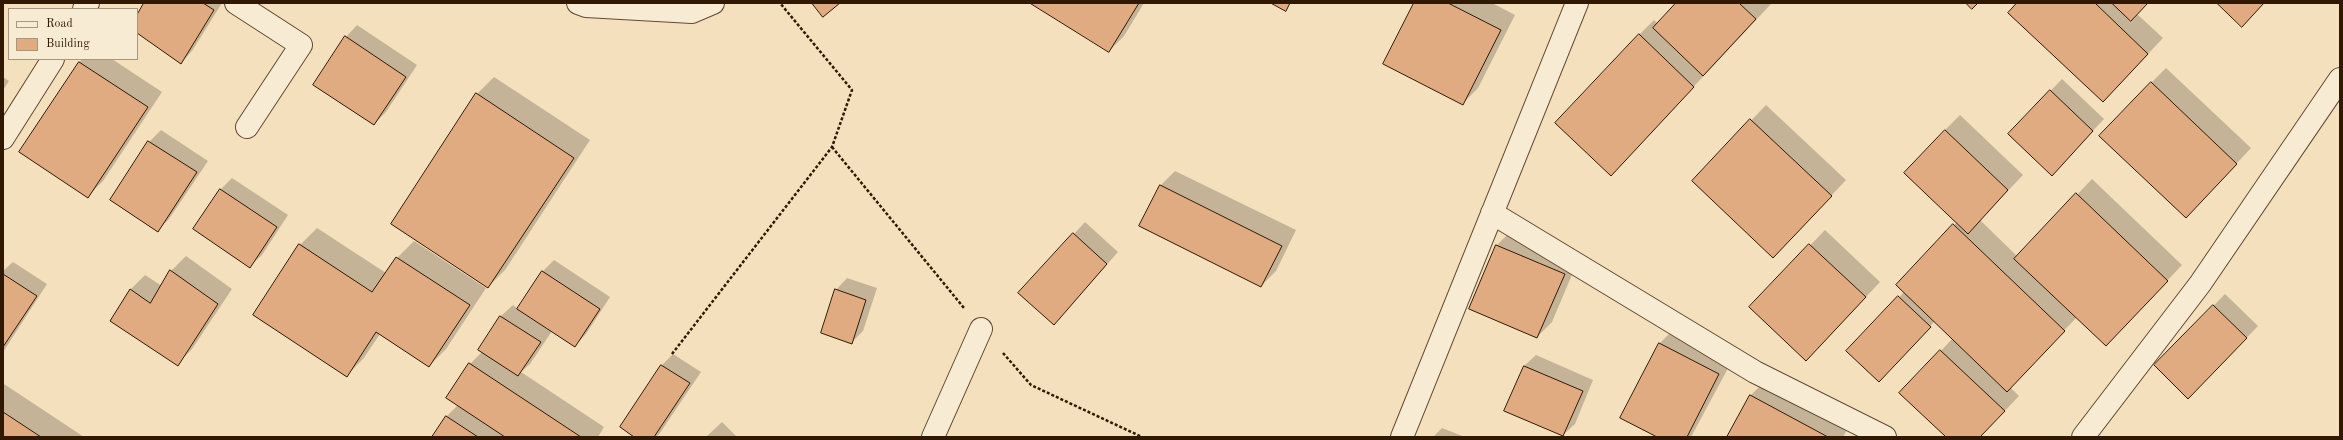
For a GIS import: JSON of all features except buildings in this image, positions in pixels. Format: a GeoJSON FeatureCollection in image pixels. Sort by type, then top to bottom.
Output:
{"type":"FeatureCollection","features":[{"type":"Feature","properties":{"kind":"street"},"geometry":{"type":"LineString","coordinates":[[236,3],[300,45],[247,127]]}},
{"type":"Feature","properties":{"kind":"street"},"geometry":{"type":"LineString","coordinates":[[578,3],[586,6],[692,12],[713,3]]}},
{"type":"Feature","properties":{"kind":"street"},"geometry":{"type":"LineString","coordinates":[[1402,437],[1577,3]]}},
{"type":"Feature","properties":{"kind":"street"},"geometry":{"type":"LineString","coordinates":[[3,138],[52,60]]}},
{"type":"Feature","properties":{"kind":"street"},"geometry":{"type":"LineString","coordinates":[[2083,437],[2200,284],[2340,79]]}},
{"type":"Feature","properties":{"kind":"street"},"geometry":{"type":"LineString","coordinates":[[1492,213],[1755,372],[1885,437]]}},
{"type":"Feature","properties":{"kind":"street"},"geometry":{"type":"LineString","coordinates":[[933,437],[981,329]]}},
{"type":"Feature","properties":{"kind":"path"},"geometry":{"type":"LineString","coordinates":[[672,354],[832,147],[852,90],[780,3]]}}]}
